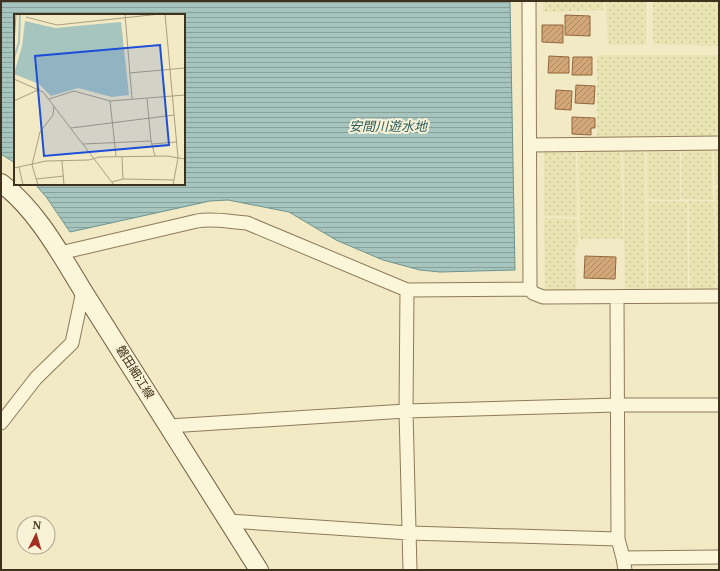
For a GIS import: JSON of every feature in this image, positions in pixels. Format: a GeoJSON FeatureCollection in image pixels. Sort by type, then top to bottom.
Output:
{"type":"FeatureCollection","features":[{"type":"Feature","properties":{"kind":"main road","name":"磐田細江線"},"geometry":{"type":"LineString","coordinates":[[4,188],[26,206],[60,253],[259,570]]}},
{"type":"Feature","properties":{"kind":"street"},"geometry":{"type":"LineString","coordinates":[[529,1],[530,289],[533,293],[543,297],[617,298],[719,296]]}},
{"type":"Feature","properties":{"kind":"street"},"geometry":{"type":"LineString","coordinates":[[530,145],[719,143]]}},
{"type":"Feature","properties":{"kind":"street"},"geometry":{"type":"LineString","coordinates":[[60,253],[205,220],[247,223],[407,290],[530,289]]}},
{"type":"Feature","properties":{"kind":"street"},"geometry":{"type":"LineString","coordinates":[[407,290],[406,411],[410,570]]}},
{"type":"Feature","properties":{"kind":"street"},"geometry":{"type":"LineString","coordinates":[[1,422],[36,378],[72,343],[83,291]]}},
{"type":"Feature","properties":{"kind":"street"},"geometry":{"type":"LineString","coordinates":[[617,298],[618,539],[624,564],[719,557]]}},
{"type":"Feature","properties":{"kind":"street"},"geometry":{"type":"LineString","coordinates":[[169,426],[406,411],[617,405],[719,405]]}},
{"type":"Feature","properties":{"kind":"street"},"geometry":{"type":"LineString","coordinates":[[228,521],[409,534],[618,539]]}},
{"type":"Feature","properties":{"kind":"shaded area"},"geometry":{"type":"Polygon","coordinates":[[[543,1],[603,1],[604,10],[543,12],[543,1]]]}},
{"type":"Feature","properties":{"kind":"shaded area"},"geometry":{"type":"Polygon","coordinates":[[[606,1],[646,1],[646,45],[608,45],[606,1]]]}},
{"type":"Feature","properties":{"kind":"shaded area"},"geometry":{"type":"Polygon","coordinates":[[[653,1],[719,1],[719,46],[653,44],[653,1]]]}},
{"type":"Feature","properties":{"kind":"shaded area"},"geometry":{"type":"Polygon","coordinates":[[[597,55],[719,55],[719,131],[712,138],[597,137],[597,55]]]}},
{"type":"Feature","properties":{"kind":"shaded area"},"geometry":{"type":"Polygon","coordinates":[[[623,149],[645,149],[646,292],[625,292],[623,149]]]}},
{"type":"Feature","properties":{"kind":"shaded area"},"geometry":{"type":"Polygon","coordinates":[[[682,149],[712,149],[713,200],[681,199],[682,149]]]}},
{"type":"Feature","properties":{"kind":"shaded area"},"geometry":{"type":"Polygon","coordinates":[[[714,149],[719,149],[719,186],[715,186],[714,149]]]}},
{"type":"Feature","properties":{"kind":"shaded area"},"geometry":{"type":"Polygon","coordinates":[[[544,150],[576,150],[577,217],[544,216],[544,150]]]}},
{"type":"Feature","properties":{"kind":"shaded area"},"geometry":{"type":"Polygon","coordinates":[[[578,150],[621,150],[623,239],[580,239],[578,150]]]}},
{"type":"Feature","properties":{"kind":"shaded area"},"geometry":{"type":"Polygon","coordinates":[[[647,150],[680,150],[680,200],[647,199],[647,150]]]}},
{"type":"Feature","properties":{"kind":"shaded area"},"geometry":{"type":"Polygon","coordinates":[[[715,188],[719,188],[719,291],[717,291],[715,188]]]}},
{"type":"Feature","properties":{"kind":"shaded area"},"geometry":{"type":"Polygon","coordinates":[[[647,201],[687,202],[688,292],[648,291],[647,201]]]}},
{"type":"Feature","properties":{"kind":"shaded area"},"geometry":{"type":"Polygon","coordinates":[[[689,201],[714,202],[715,291],[690,291],[689,201]]]}},
{"type":"Feature","properties":{"kind":"shaded area"},"geometry":{"type":"Polygon","coordinates":[[[544,218],[577,219],[578,241],[575,253],[576,293],[545,293],[544,218]]]}},
{"type":"Feature","properties":{"kind":"water","name":"安間川遊水地"},"geometry":{"type":"Polygon","coordinates":[[[1,1],[510,1],[515,270],[440,272],[420,270],[383,260],[336,240],[289,212],[228,200],[210,201],[70,232],[47,198],[36,185],[185,185],[185,14],[14,14],[14,162],[1,154],[1,1]]]}},
{"type":"Feature","properties":{"kind":"building"},"geometry":{"type":"Polygon","coordinates":[[[565,15],[590,16],[590,36],[565,35],[565,15]]]}},
{"type":"Feature","properties":{"kind":"building"},"geometry":{"type":"Polygon","coordinates":[[[542,25],[563,25],[563,43],[542,42],[542,25]]]}},
{"type":"Feature","properties":{"kind":"building"},"geometry":{"type":"Polygon","coordinates":[[[549,56],[569,57],[569,73],[548,73],[549,56]]]}},
{"type":"Feature","properties":{"kind":"building"},"geometry":{"type":"Polygon","coordinates":[[[573,57],[592,57],[592,75],[572,75],[573,57]]]}},
{"type":"Feature","properties":{"kind":"building"},"geometry":{"type":"Polygon","coordinates":[[[576,85],[595,86],[594,104],[575,103],[576,85]]]}},
{"type":"Feature","properties":{"kind":"building"},"geometry":{"type":"Polygon","coordinates":[[[556,90],[572,91],[571,110],[555,109],[556,90]]]}},
{"type":"Feature","properties":{"kind":"building"},"geometry":{"type":"Polygon","coordinates":[[[572,117],[595,118],[595,128],[591,128],[591,135],[572,134],[572,117]]]}},
{"type":"Feature","properties":{"kind":"building"},"geometry":{"type":"Polygon","coordinates":[[[585,256],[616,257],[615,279],[584,278],[585,256]]]}}]}
